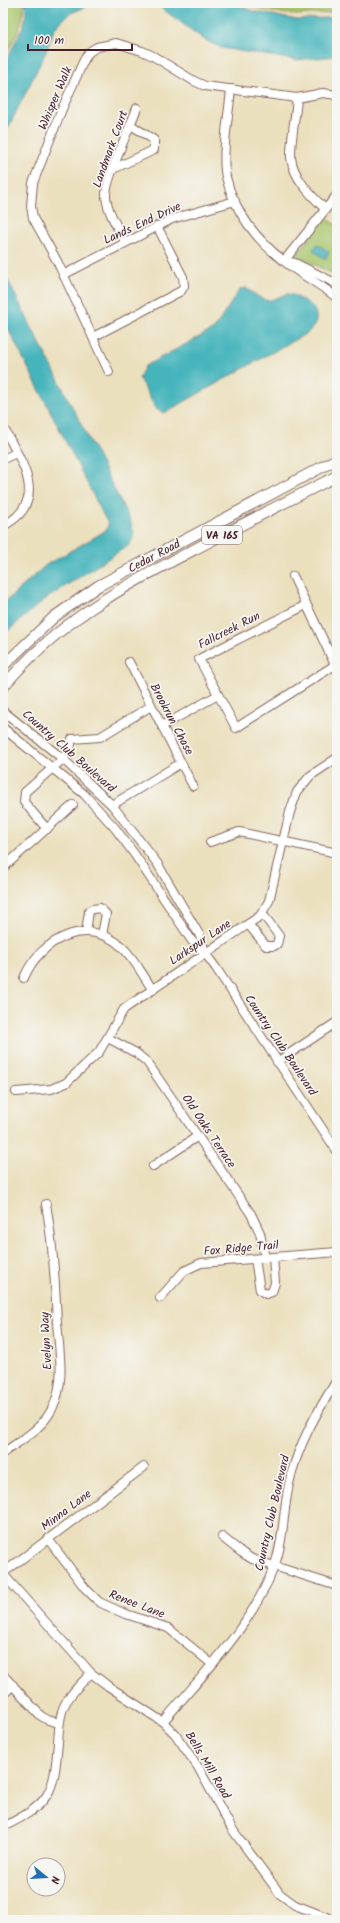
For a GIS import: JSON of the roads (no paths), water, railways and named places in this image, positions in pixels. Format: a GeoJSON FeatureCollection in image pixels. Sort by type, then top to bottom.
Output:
{"type":"FeatureCollection","features":[{"type":"Feature","properties":{"kind":"main road","name":"Cedar Road"},"geometry":{"type":"LineString","coordinates":[[3,666],[54,617],[120,572],[337,459]]}},
{"type":"Feature","properties":{"kind":"main road","name":"Cedar Road"},"geometry":{"type":"LineString","coordinates":[[3,687],[54,635],[112,594],[337,476]]}},
{"type":"Feature","properties":{"kind":"street","name":"Whisper Walk"},"geometry":{"type":"LineString","coordinates":[[109,372],[63,275],[33,218],[30,206],[33,183],[62,109],[89,52],[106,44],[116,43],[154,56],[199,84],[297,98],[323,93],[337,95]]}},
{"type":"Feature","properties":{"kind":"street"},"geometry":{"type":"LineString","coordinates":[[232,89],[225,156],[226,177],[235,201],[245,221],[261,241],[284,261],[296,271],[337,298]]}},
{"type":"Feature","properties":{"kind":"street"},"geometry":{"type":"LineString","coordinates":[[297,98],[291,157],[293,165],[304,186],[325,210]]}},
{"type":"Feature","properties":{"kind":"street","name":"Landmark Court"},"geometry":{"type":"LineString","coordinates":[[125,242],[107,202],[106,190],[138,108]]}},
{"type":"Feature","properties":{"kind":"street"},"geometry":{"type":"LineString","coordinates":[[113,169],[154,150],[154,140],[131,125]]}},
{"type":"Feature","properties":{"kind":"street"},"geometry":{"type":"LineString","coordinates":[[284,261],[337,195]]}},
{"type":"Feature","properties":{"kind":"street","name":"Lands End Drive"},"geometry":{"type":"LineString","coordinates":[[63,275],[157,226],[185,215],[235,201]]}},
{"type":"Feature","properties":{"kind":"street"},"geometry":{"type":"LineString","coordinates":[[93,337],[182,291],[184,286],[183,277],[157,226]]}},
{"type":"Feature","properties":{"kind":"street"},"geometry":{"type":"LineString","coordinates":[[284,261],[294,263],[337,284]]}},
{"type":"Feature","properties":{"kind":"street"},"geometry":{"type":"LineString","coordinates":[[3,427],[27,474],[30,491],[28,499],[19,515],[3,526]]}},
{"type":"Feature","properties":{"kind":"street"},"geometry":{"type":"LineString","coordinates":[[3,459],[16,453]]}},
{"type":"Feature","properties":{"kind":"street","name":"Fallcreek Run"},"geometry":{"type":"LineString","coordinates":[[293,576],[336,667],[236,728],[199,659],[306,604]]}},
{"type":"Feature","properties":{"kind":"street","name":"Brookrun Chase"},"geometry":{"type":"LineString","coordinates":[[129,662],[193,786]]}},
{"type":"Feature","properties":{"kind":"street"},"geometry":{"type":"LineString","coordinates":[[162,726],[218,695]]}},
{"type":"Feature","properties":{"kind":"street"},"geometry":{"type":"LineString","coordinates":[[47,829],[26,806],[24,797],[25,792],[58,763],[70,749],[72,739],[100,738],[151,706]]}},
{"type":"Feature","properties":{"kind":"street","name":"Country Club Boulevard"},"geometry":{"type":"LineString","coordinates":[[3,711],[58,763],[122,837],[192,941],[205,953],[337,1151]]}},
{"type":"Feature","properties":{"kind":"street","name":"Country Club Boulevard"},"geometry":{"type":"LineString","coordinates":[[3,728],[58,763],[112,805],[157,863],[200,936],[205,953]]}},
{"type":"Feature","properties":{"kind":"street","name":"Larkspur Lane"},"geometry":{"type":"LineString","coordinates":[[16,1092],[51,1089],[62,1085],[99,1052],[124,1009],[262,913],[269,901],[293,801],[297,792],[310,776],[337,758]]}},
{"type":"Feature","properties":{"kind":"street"},"geometry":{"type":"LineString","coordinates":[[112,805],[181,763]]}},
{"type":"Feature","properties":{"kind":"street"},"geometry":{"type":"LineString","coordinates":[[3,868],[73,805]]}},
{"type":"Feature","properties":{"kind":"street"},"geometry":{"type":"LineString","coordinates":[[210,842],[239,832],[337,853]]}},
{"type":"Feature","properties":{"kind":"street"},"geometry":{"type":"LineString","coordinates":[[86,932],[90,911],[100,908],[106,914],[102,935]]}},
{"type":"Feature","properties":{"kind":"street"},"geometry":{"type":"LineString","coordinates":[[248,924],[266,946],[274,946],[278,944],[279,936],[262,913]]}},
{"type":"Feature","properties":{"kind":"street"},"geometry":{"type":"LineString","coordinates":[[24,978],[33,960],[54,941],[66,935],[86,932],[109,938],[123,948],[153,990]]}},
{"type":"Feature","properties":{"kind":"street"},"geometry":{"type":"LineString","coordinates":[[278,1062],[337,1022]]}},
{"type":"Feature","properties":{"kind":"street","name":"Old Oaks Terrace"},"geometry":{"type":"LineString","coordinates":[[108,1038],[136,1053],[148,1062],[256,1223],[269,1258],[275,1287],[272,1292],[266,1294],[260,1290],[255,1259]]}},
{"type":"Feature","properties":{"kind":"street"},"geometry":{"type":"LineString","coordinates":[[153,1166],[198,1136]]}},
{"type":"Feature","properties":{"kind":"street","name":"Evelyn Way"},"geometry":{"type":"LineString","coordinates":[[3,1453],[33,1432],[45,1420],[57,1397],[60,1370],[53,1252],[46,1204]]}},
{"type":"Feature","properties":{"kind":"street","name":"Fox Ridge Trail"},"geometry":{"type":"LineString","coordinates":[[160,1298],[184,1271],[201,1263],[337,1252]]}},
{"type":"Feature","properties":{"kind":"street","name":"Country Club Boulevard"},"geometry":{"type":"LineString","coordinates":[[163,1722],[237,1633],[253,1610],[274,1565],[293,1466],[304,1438],[337,1380]]}},
{"type":"Feature","properties":{"kind":"street","name":"Minna Lane"},"geometry":{"type":"LineString","coordinates":[[3,1573],[144,1467]]}},
{"type":"Feature","properties":{"kind":"street"},"geometry":{"type":"LineString","coordinates":[[222,1537],[246,1556],[337,1586]]}},
{"type":"Feature","properties":{"kind":"street","name":"Renee Lane"},"geometry":{"type":"LineString","coordinates":[[48,1539],[85,1588],[99,1602],[123,1613],[168,1628],[212,1664]]}},
{"type":"Feature","properties":{"kind":"street","name":"Bells Mill Road"},"geometry":{"type":"LineString","coordinates":[[3,1573],[91,1673],[163,1722],[175,1734],[187,1750],[232,1828],[280,1894],[295,1905],[331,1920]]}},
{"type":"Feature","properties":{"kind":"street"},"geometry":{"type":"LineString","coordinates":[[3,1827],[31,1812],[45,1800],[50,1791],[56,1770],[59,1723],[65,1705],[78,1687],[91,1673]]}},
{"type":"Feature","properties":{"kind":"street"},"geometry":{"type":"LineString","coordinates":[[3,1675],[41,1716],[59,1723]]}},
{"type":"Feature","properties":{"kind":"street"},"geometry":{"type":"LineString","coordinates":[[3,1695],[13,1686]]}},
{"type":"Feature","properties":{"kind":"water"},"geometry":{"type":"Polygon","coordinates":[[[25,3],[95,3],[69,14],[54,29],[46,52],[6,132],[3,145],[3,66],[23,27],[26,14],[25,3]]]}},
{"type":"Feature","properties":{"kind":"water"},"geometry":{"type":"Polygon","coordinates":[[[148,3],[233,3],[253,11],[297,20],[337,17],[337,56],[296,60],[221,48],[205,40],[161,8],[148,3]]]}},
{"type":"Feature","properties":{"kind":"water"},"geometry":{"type":"Polygon","coordinates":[[[317,244],[329,252],[325,259],[313,250],[317,244]]]}},
{"type":"Feature","properties":{"kind":"water"},"geometry":{"type":"Polygon","coordinates":[[[3,271],[130,520],[133,539],[129,545],[44,600],[3,635],[3,604],[46,565],[100,534],[107,529],[108,524],[3,319],[3,271]]]}},
{"type":"Feature","properties":{"kind":"water"},"geometry":{"type":"Polygon","coordinates":[[[246,288],[265,300],[271,300],[286,294],[290,294],[306,302],[311,306],[316,314],[315,324],[307,333],[164,413],[156,409],[139,378],[145,366],[214,329],[238,292],[241,289],[246,288]]]}}]}
